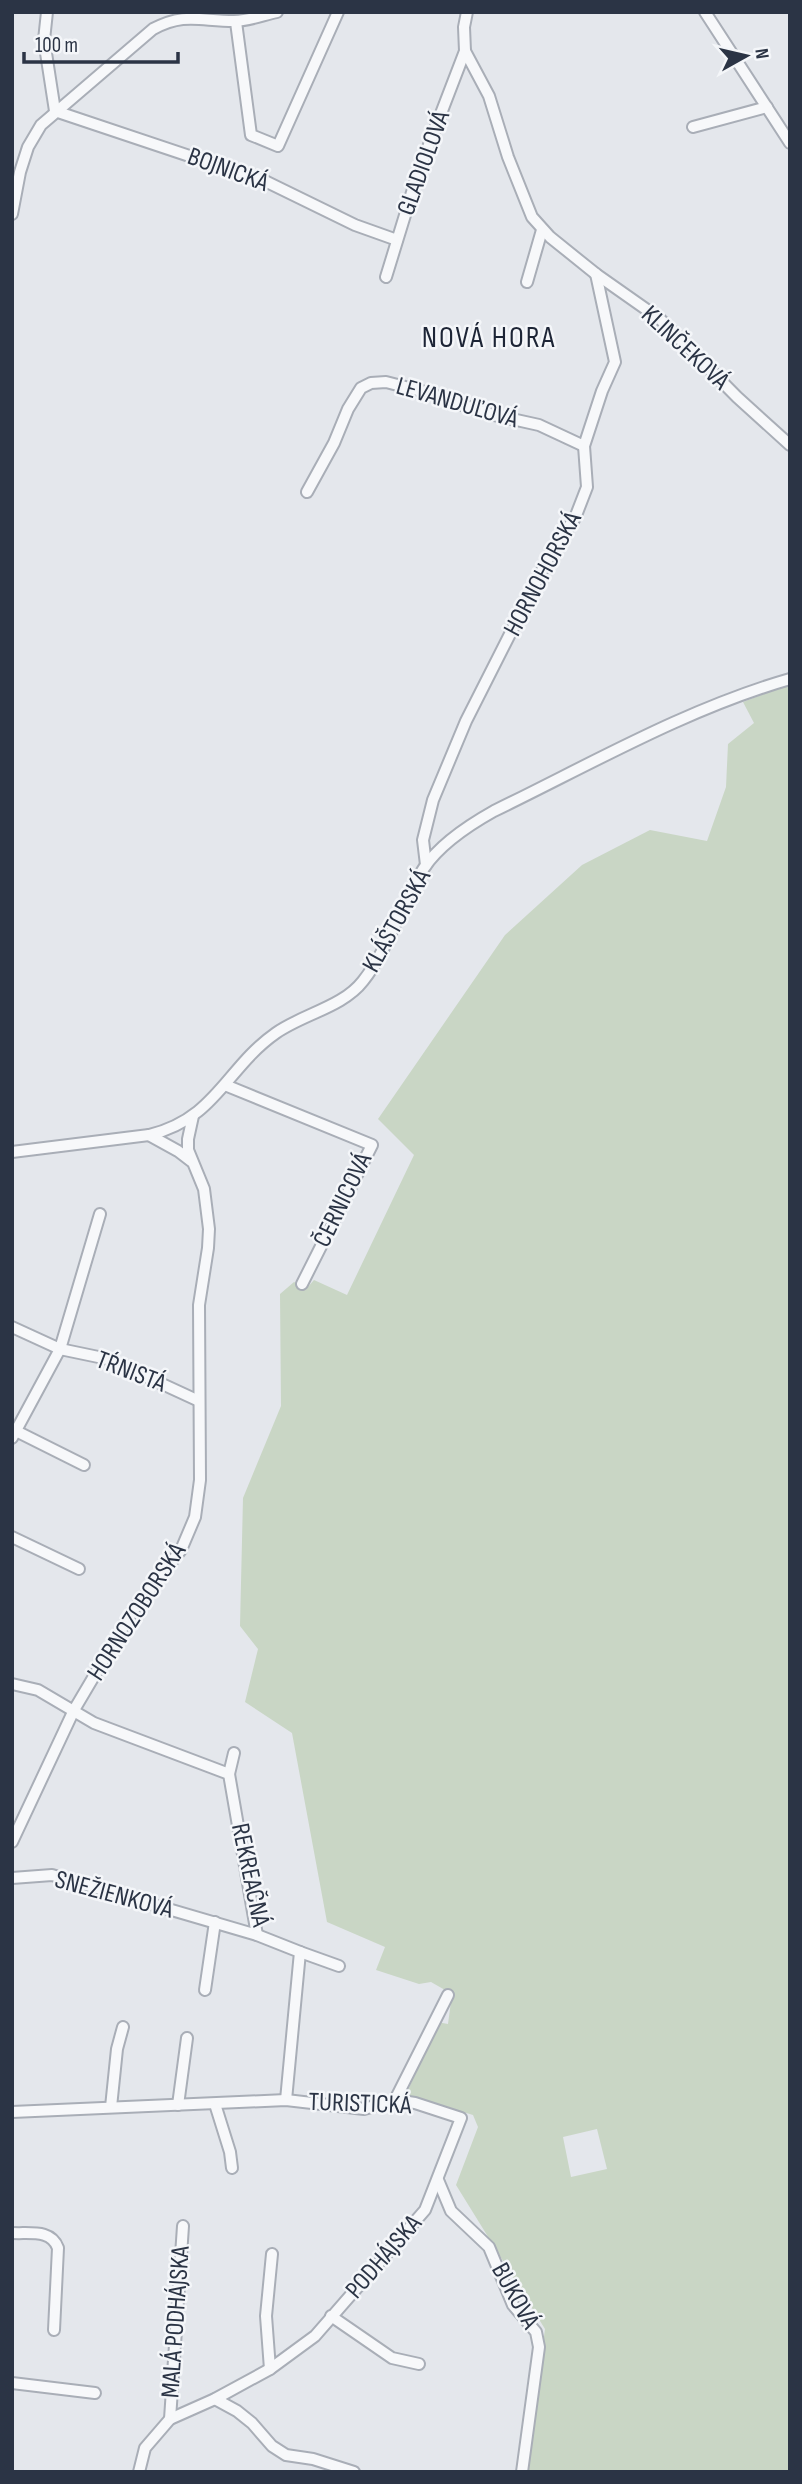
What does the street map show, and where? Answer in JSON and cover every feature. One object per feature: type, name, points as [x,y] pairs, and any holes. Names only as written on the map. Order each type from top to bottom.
[{"type":"street","points":[[47,12],[44,40],[55,111]]},
{"type":"street","points":[[12,214],[16,169],[41,125],[153,29],[171,20],[188,18],[236,22],[277,12]]},
{"type":"street","points":[[236,22],[251,135],[278,146],[338,12]]},
{"type":"street","points":[[465,51],[464,27],[467,12]]},
{"type":"street","points":[[705,12],[790,143]]},
{"type":"street","name":"KLINČEKOVÁ","points":[[465,51],[489,96],[508,157],[532,217],[542,230],[596,274],[660,319],[737,397],[790,445]]},
{"type":"street","name":"GLADIOLOVÁ","points":[[386,277],[417,176],[465,51]]},
{"type":"street","points":[[693,127],[767,107]]},
{"type":"street","name":"BOJNICKÁ","points":[[55,111],[267,182],[355,225],[397,240]]},
{"type":"street","points":[[527,282],[542,230]]},
{"type":"street","name":"HORNOHORSKÁ","points":[[426,865],[423,840],[433,800],[466,721],[552,551],[575,518],[587,487],[584,446],[602,391],[615,362],[596,274]]},
{"type":"street","name":"LEVANDUĽOVÁ","points":[[307,492],[360,388],[371,383],[386,382],[489,414],[539,425],[584,446]]},
{"type":"street","name":"KLÁŠTORSKÁ","points":[[12,1152],[149,1135],[174,1128],[193,1116],[273,1035],[289,1024],[340,1000],[361,984],[376,963],[426,865],[454,838],[494,811],[658,729],[790,679]]},
{"type":"street","name":"ČERNICOVÁ","points":[[225,1085],[372,1145],[302,1284]]},
{"type":"street","name":"HORNOZOBORSKÁ","points":[[12,1842],[75,1710],[132,1612],[181,1550],[195,1517],[201,1480],[199,1305],[209,1230],[204,1189],[191,1161],[188,1139],[193,1116]]},
{"type":"street","points":[[149,1135],[191,1161]]},
{"type":"street","name":"TŔNISTÁ","points":[[60,1349],[100,1214]]},
{"type":"street","name":"TŔNISTÁ","points":[[12,1327],[60,1349],[108,1359],[199,1401]]},
{"type":"street","points":[[60,1349],[14,1435],[84,1465]]},
{"type":"street","points":[[12,1537],[79,1569]]},
{"type":"street","points":[[12,1684],[38,1690],[94,1723],[229,1774]]},
{"type":"street","name":"REKREAČNÁ","points":[[234,1753],[229,1774],[257,1935],[339,1966]]},
{"type":"street","name":"SNEŽIENKOVÁ","points":[[12,1878],[52,1875],[257,1935]]},
{"type":"street","points":[[205,1990],[215,1922]]},
{"type":"street","name":"REKREAČNÁ","points":[[286,2100],[300,1952]]},
{"type":"street","points":[[395,2100],[448,1995]]},
{"type":"street","points":[[111,2107],[117,2049],[123,2027]]},
{"type":"street","points":[[178,2105],[187,2038]]},
{"type":"street","name":"TURISTICKÁ","points":[[12,2112],[286,2100],[364,2109],[395,2100],[415,2103],[461,2118]]},
{"type":"street","points":[[215,2104],[230,2152],[232,2168]]},
{"type":"street","name":"PODHÁJSKA","points":[[139,2472],[145,2448],[170,2419],[215,2399],[270,2369],[315,2336],[425,2210],[461,2118]]},
{"type":"street","name":"BUKOVÁ","points":[[438,2180],[451,2211],[489,2247],[513,2305],[536,2332],[540,2347],[522,2472]]},
{"type":"street","name":"MALÁ PODHÁJSKA","points":[[170,2419],[183,2226]]},
{"type":"street","points":[[12,2233],[47,2234],[55,2239],[58,2248],[54,2330]]},
{"type":"street","points":[[270,2369],[266,2316],[272,2254]]},
{"type":"street","points":[[331,2316],[391,2358],[419,2364]]},
{"type":"street","points":[[12,2384],[95,2393]]},
{"type":"street","points":[[215,2399],[237,2411],[252,2423],[272,2446],[286,2455],[313,2459],[354,2472]]},
{"type":"green space","points":[[790,684],[790,2472],[526,2472],[545,2329],[456,2185],[478,2127],[473,2115],[406,2095],[437,2022],[448,2024],[452,1994],[431,1982],[419,1984],[376,1970],[385,1947],[327,1922],[292,1733],[245,1702],[258,1649],[240,1626],[243,1498],[281,1406],[280,1294],[294,1282],[307,1288],[314,1280],[347,1295],[414,1155],[378,1119],[505,935],[582,865],[650,830],[707,841],[726,787],[728,744],[754,723],[743,702]],"holes":[[[597,2129],[607,2169],[571,2177],[563,2137]]]},
{"type":"district","name":"NOVÁ HORA","points":[[489,338]]}]
